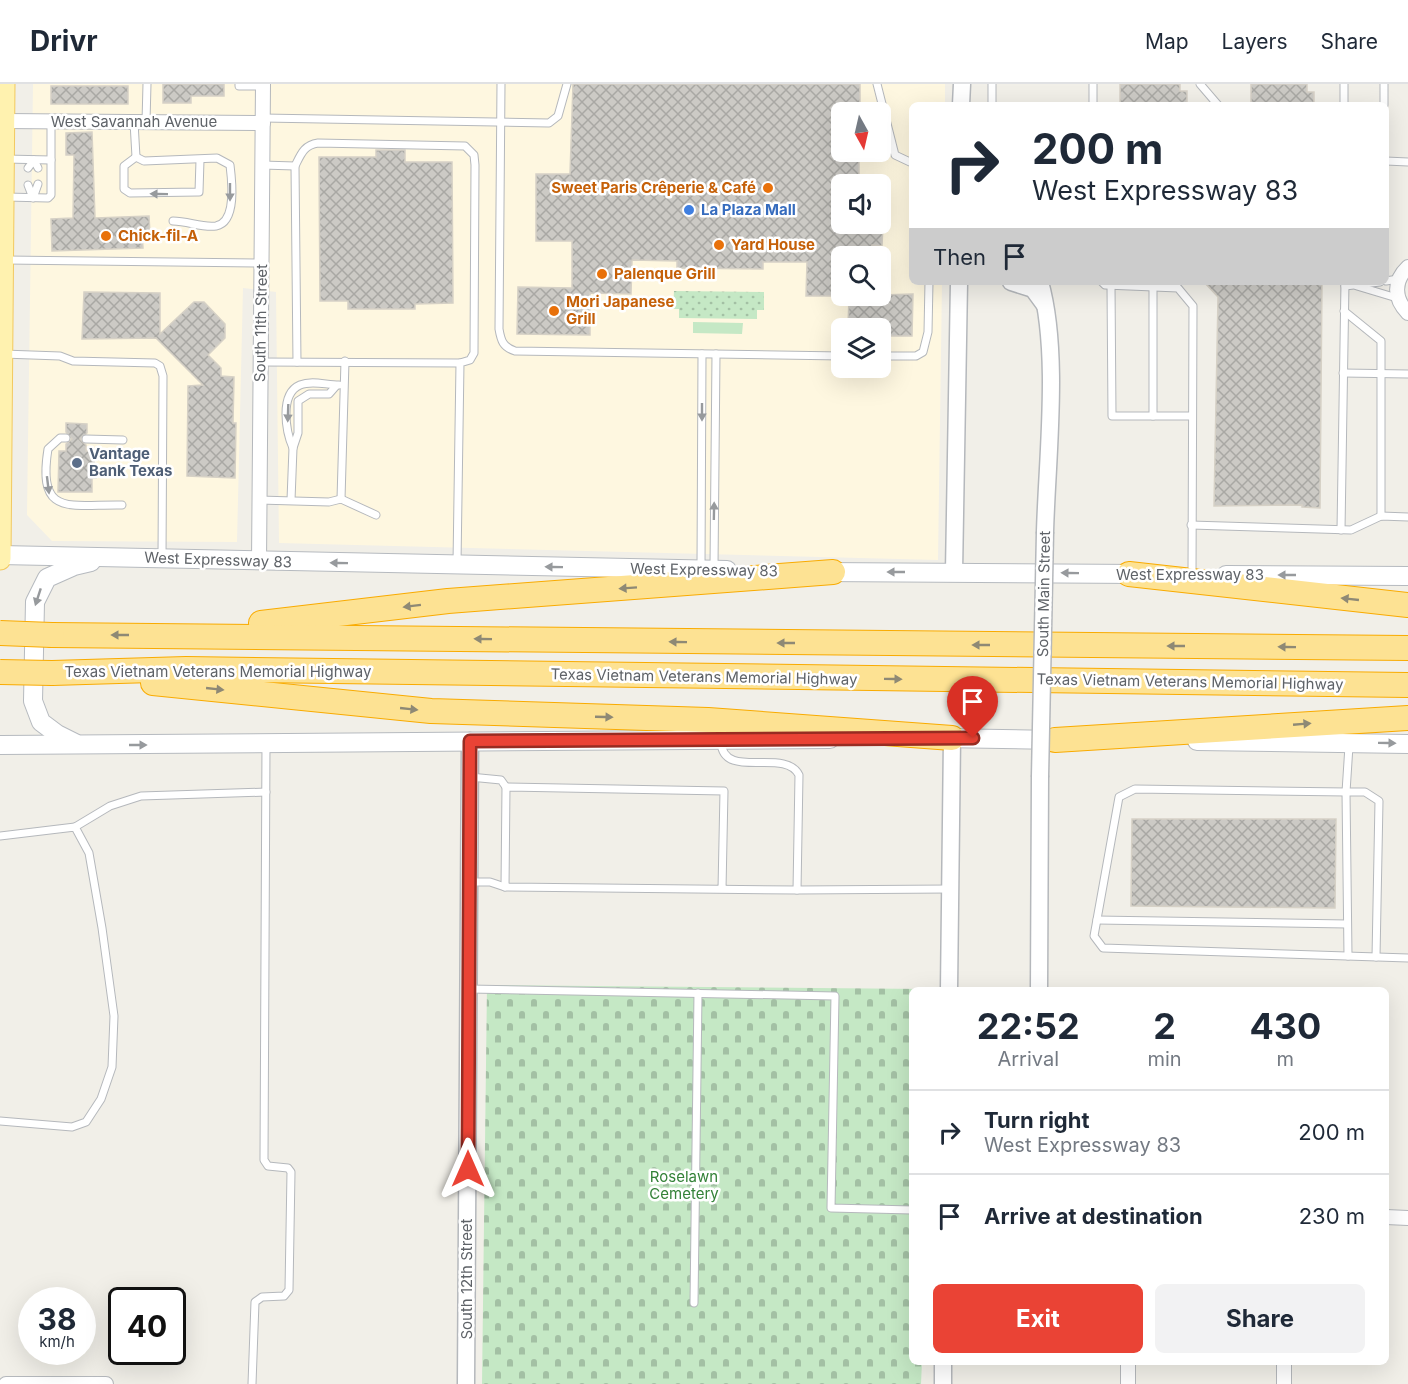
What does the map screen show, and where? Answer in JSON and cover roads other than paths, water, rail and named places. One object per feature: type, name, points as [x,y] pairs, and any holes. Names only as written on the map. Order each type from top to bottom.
[{"type":"highway","points":[[163,634],[448,602],[833,572]]},
{"type":"highway","points":[[1129,574],[1408,605]]},
{"type":"highway","points":[[0,633],[1408,648]]},
{"type":"highway","name":"Texas Vietnam Veterans Memorial Highway","points":[[0,672],[186,669],[1408,684]]},
{"type":"highway","points":[[52,672],[431,711],[708,720],[952,738]]},
{"type":"highway","points":[[1055,740],[1408,718]]},
{"type":"main road","points":[[0,556],[4,84]]},
{"type":"main road","name":"West Expressway 83","points":[[0,556],[123,556],[259,562],[833,572],[1408,576]]},
{"type":"main road","points":[[80,745],[57,735],[41,722],[33,701],[35,602],[47,578],[75,566],[123,556]]},
{"type":"main road","points":[[0,745],[952,738],[1408,744]]},
{"type":"street","name":"South 11th Street","points":[[259,562],[263,85]]},
{"type":"street","name":"West Savannah Avenue","points":[[4,121],[263,120]]},
{"type":"street","points":[[1408,267],[1392,280],[1397,298],[1408,312]]},
{"type":"street","points":[[954,572],[959,285]]},
{"type":"street","points":[[1020,285],[1033,289],[1046,307]]},
{"type":"street","name":"South Main Street","points":[[1039,987],[1040,777],[1050,371],[1046,307],[1041,285]]},
{"type":"street","points":[[949,987],[952,738]]},
{"type":"street","name":"South 12th Street","points":[[466,1384],[470,741]]},
{"type":"street","points":[[1389,1217],[1408,1218]]},
{"type":"street","points":[[943,1365],[943,1384]]},
{"type":"street","points":[[1128,1365],[1128,1384]]},
{"type":"street","points":[[1284,1365],[1284,1384]]},
{"type":"street","points":[[6,1384],[106,1384]]},
{"type":"lane","points":[[147,84],[136,157],[124,166],[124,189],[130,193],[199,192],[200,160]]},
{"type":"lane","points":[[239,84],[239,86],[263,85]]},
{"type":"lane","points":[[501,84],[499,329],[500,340],[506,348],[515,351],[831,356]]},
{"type":"lane","points":[[263,120],[549,123],[558,116],[567,84]]},
{"type":"lane","points":[[877,84],[895,155],[909,162]]},
{"type":"lane","points":[[992,84],[992,102]]},
{"type":"lane","points":[[1093,84],[1093,102]]},
{"type":"lane","points":[[1200,84],[1215,102]]},
{"type":"lane","points":[[1344,84],[1344,102]]},
{"type":"lane","points":[[1384,84],[1384,102]]},
{"type":"lane","points":[[3,197],[48,198],[51,195],[51,122]]},
{"type":"lane","points":[[260,362],[460,363],[470,360],[474,353],[474,155],[465,146],[318,143],[309,144],[303,150],[295,165],[297,362]]},
{"type":"lane","points":[[136,157],[144,161],[217,158],[230,165],[230,212],[226,221],[218,226],[173,221]]},
{"type":"lane","points":[[4,159],[51,160]]},
{"type":"lane","points":[[33,160],[38,168]]},
{"type":"lane","points":[[28,168],[33,160]]},
{"type":"lane","points":[[1389,161],[1408,162]]},
{"type":"lane","points":[[262,165],[295,165]]},
{"type":"lane","points":[[33,198],[38,184]]},
{"type":"lane","points":[[28,185],[33,198]]},
{"type":"lane","points":[[56,251],[56,261]]},
{"type":"lane","points":[[3,260],[261,263]]},
{"type":"lane","points":[[891,356],[916,356],[923,352],[928,332],[929,285]]},
{"type":"lane","points":[[1191,416],[1112,416],[1111,285],[1178,288],[1193,306],[1192,575]]},
{"type":"lane","points":[[1341,530],[1345,285]]},
{"type":"lane","points":[[1351,285],[1397,298]]},
{"type":"lane","points":[[1357,286],[1363,285]]},
{"type":"lane","points":[[1153,287],[1153,416]]},
{"type":"lane","points":[[1344,311],[1381,341],[1381,516]]},
{"type":"lane","points":[[2,354],[60,356],[73,361],[155,363],[160,366],[163,375],[162,558]]},
{"type":"lane","points":[[702,354],[707,570]]},
{"type":"lane","points":[[707,570],[716,354]]},
{"type":"lane","points":[[341,500],[340,385],[345,361]]},
{"type":"lane","points":[[457,565],[460,363]]},
{"type":"lane","points":[[1343,373],[1408,374]]},
{"type":"lane","points":[[293,448],[287,433],[288,400],[293,391],[311,383],[340,385]]},
{"type":"lane","points":[[291,500],[293,448],[298,433],[298,400],[309,394],[329,394],[340,385]]},
{"type":"lane","points":[[66,438],[60,438],[48,449],[47,492],[53,500],[63,503],[122,505]]},
{"type":"lane","points":[[86,439],[123,440]]},
{"type":"lane","points":[[259,500],[341,500],[376,514]]},
{"type":"lane","points":[[1191,525],[1351,530],[1381,516],[1408,517]]},
{"type":"lane","points":[[721,740],[722,749],[727,757],[745,762],[786,763],[795,767],[799,775],[797,890]]},
{"type":"lane","points":[[1348,956],[1346,792],[1349,743]]},
{"type":"lane","points":[[252,1384],[255,1302],[262,1297],[284,1296],[289,1290],[291,1172],[283,1167],[268,1166],[264,1160],[266,744]]},
{"type":"lane","points":[[470,777],[501,780],[506,787],[505,887]]},
{"type":"lane","points":[[506,787],[724,791],[722,889]]},
{"type":"lane","points":[[1377,957],[1380,801],[1365,792],[1135,789],[1119,797],[1094,936],[1103,948],[1348,956],[1377,957],[1408,958]]},
{"type":"lane","points":[[0,836],[75,827],[110,806],[141,796],[266,792]]},
{"type":"lane","points":[[0,1120],[72,1127],[86,1122],[101,1100],[112,1067],[114,1016],[102,928],[89,854],[75,827]]},
{"type":"lane","points":[[470,882],[490,882],[505,887],[950,889]]},
{"type":"lane","points":[[1097,920],[1347,924]]},
{"type":"lane","points":[[469,989],[836,996],[831,1208],[909,1210]]},
{"type":"lane","points":[[694,1303],[698,993]]},
{"type":"place","name":"Sweet Paris Crêperie & Café","points":[[768,188]]},
{"type":"place","name":"La Plaza Mall","points":[[689,210]]},
{"type":"place","name":"Chick-fil-A","points":[[106,236]]},
{"type":"place","name":"Yard House","points":[[719,245]]},
{"type":"place","name":"Palenque Grill","points":[[602,274]]},
{"type":"place","name":"Mori Japanese Grill","points":[[554,311]]},
{"type":"place","name":"Vantage Bank Texas","points":[[77,463]]},
{"type":"park label","name":"Roselawn Cemetery","points":[[684,1186]]}]
